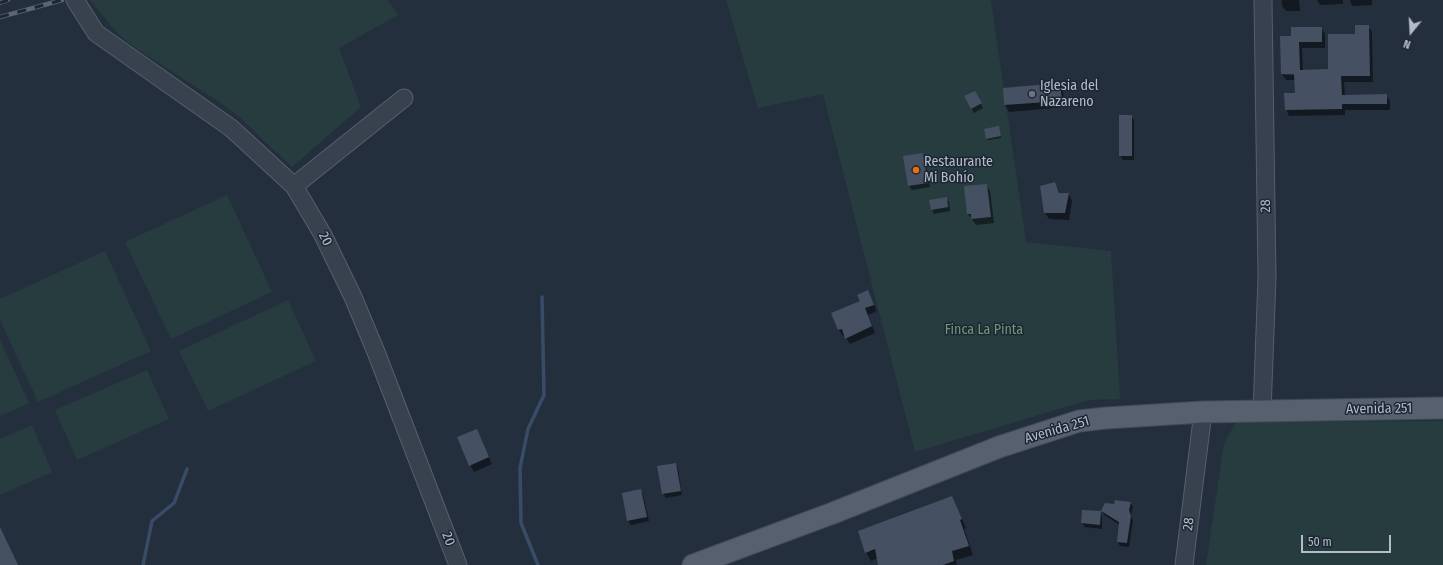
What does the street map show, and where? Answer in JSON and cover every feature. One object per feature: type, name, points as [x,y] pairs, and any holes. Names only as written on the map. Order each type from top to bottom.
[{"type":"main road","name":"Avenida 251","points":[[693,565],[833,513],[999,447],[1079,421],[1203,412],[1443,408]]},
{"type":"street","name":"20","points":[[75,0],[96,33],[231,128],[294,186],[323,235],[353,297],[376,352],[458,565]]},
{"type":"street","name":"28","points":[[1262,412],[1267,277],[1263,0]]},
{"type":"street","points":[[294,186],[404,98]]},
{"type":"street","name":"28","points":[[1184,565],[1203,412]]},
{"type":"green space","points":[[90,0],[388,0],[398,15],[339,48],[361,107],[292,167],[237,115],[131,45],[118,34]]},
{"type":"green space","name":"Finca La Pinta","points":[[726,0],[991,0],[1026,242],[1111,251],[1120,399],[1089,400],[915,452],[823,94],[758,108]]},
{"type":"green space","points":[[227,195],[272,292],[171,339],[125,242]]},
{"type":"green space","points":[[105,251],[151,351],[38,402],[0,320],[0,299]]},
{"type":"green space","points":[[288,300],[316,361],[208,411],[179,351]]},
{"type":"green space","points":[[0,340],[29,403],[0,416]]},
{"type":"green space","points":[[147,370],[169,419],[77,460],[55,410]]},
{"type":"green space","points":[[1443,421],[1443,565],[1206,565],[1224,443],[1236,422]]},
{"type":"green space","points":[[32,425],[52,472],[0,495],[0,439]]},
{"type":"building","points":[[1355,25],[1369,25],[1370,76],[1341,76],[1342,95],[1387,94],[1387,104],[1342,104],[1342,109],[1285,110],[1284,93],[1295,93],[1294,74],[1281,74],[1280,36],[1291,36],[1291,27],[1322,27],[1322,42],[1299,42],[1300,70],[1328,69],[1328,34],[1355,34]]},
{"type":"building","name":"Iglesia del Nazareno","points":[[1060,83],[1062,101],[1004,105],[1003,88]]},
{"type":"building","points":[[975,91],[982,103],[971,109],[964,96]]},
{"type":"building","points":[[1119,115],[1132,115],[1132,156],[1119,156]]},
{"type":"building","points":[[999,126],[1001,136],[986,139],[984,129]]},
{"type":"building","name":"Restaurante Mi Bohío","points":[[923,153],[928,183],[908,186],[903,156]]},
{"type":"building","points":[[1055,182],[1059,193],[1069,193],[1065,213],[1044,213],[1040,186]]},
{"type":"building","points":[[987,184],[991,217],[971,219],[971,214],[967,214],[964,186]]},
{"type":"building","points":[[947,197],[948,207],[931,210],[929,200]]},
{"type":"building","points":[[868,290],[874,305],[865,308],[872,326],[845,339],[842,329],[838,330],[831,313],[860,301],[857,295]]},
{"type":"building","points":[[477,429],[489,457],[469,466],[457,437]]},
{"type":"building","points":[[676,463],[681,491],[662,494],[657,466]]},
{"type":"building","points":[[641,489],[647,517],[627,521],[622,493]]},
{"type":"building","points":[[952,496],[962,519],[960,520],[969,546],[952,551],[954,561],[943,565],[878,565],[875,549],[865,553],[858,531]]},
{"type":"building","points":[[1115,500],[1131,502],[1129,510],[1131,516],[1127,543],[1117,542],[1119,522],[1101,511],[1105,503],[1114,504]]},
{"type":"building","points":[[1082,510],[1101,511],[1100,525],[1081,523]]},
{"type":"building","points":[[0,527],[18,565],[0,565]]},
{"type":"waterway","points":[[538,565],[521,523],[520,468],[528,429],[544,395],[542,297]]},
{"type":"waterway","points":[[143,565],[152,521],[174,503],[187,469]]},
{"type":"railway","points":[[0,3],[8,0]]},
{"type":"railway","points":[[0,17],[62,0]]},
{"type":"place","name":"Iglesia del Nazareno","points":[[1032,94]]},
{"type":"place","name":"Restaurante Mi Bohío","points":[[916,170]]}]
